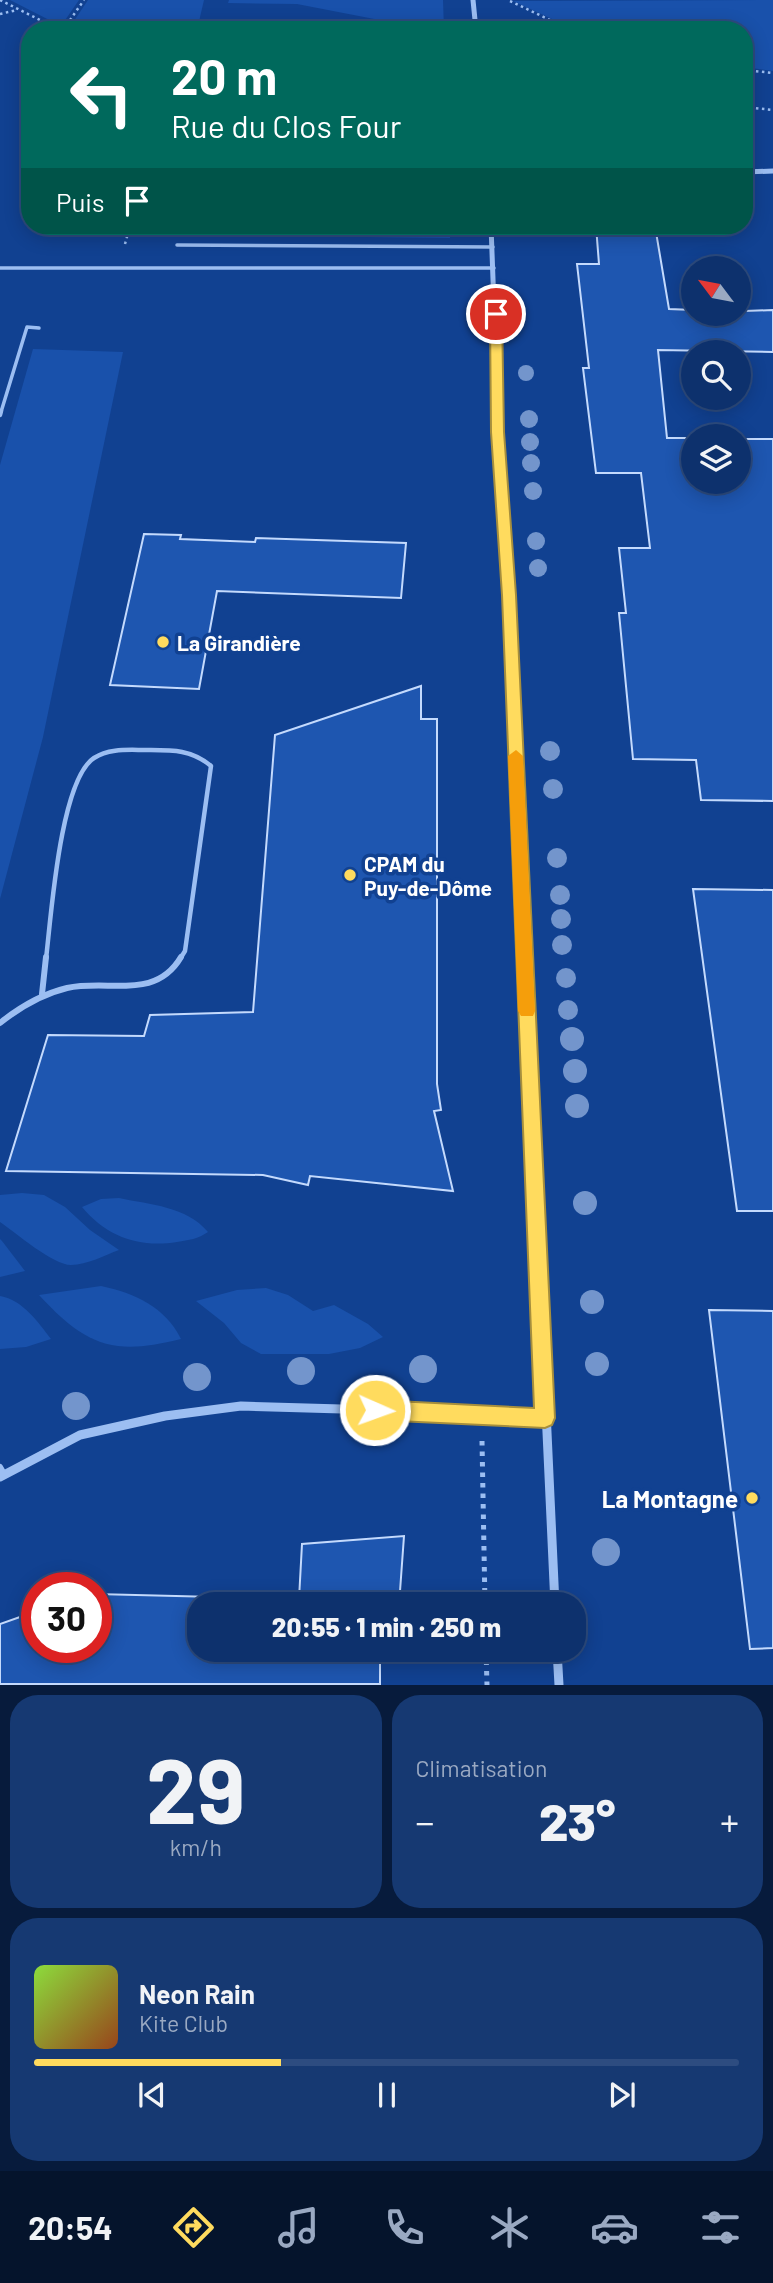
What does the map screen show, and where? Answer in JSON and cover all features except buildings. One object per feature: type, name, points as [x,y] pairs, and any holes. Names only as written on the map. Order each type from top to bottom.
[{"type":"street","points":[[473,0],[475,21]]},
{"type":"street","points":[[753,172],[773,171]]},
{"type":"street","points":[[492,235],[495,268],[498,432],[509,595],[554,1592]]},
{"type":"street","points":[[1,1472],[80,1435],[165,1416],[241,1406],[482,1413],[545,1418]]},
{"type":"street","points":[[558,1662],[559,1685]]},
{"type":"lane","points":[[177,245],[493,247]]},
{"type":"lane","points":[[0,268],[495,268]]},
{"type":"lane","points":[[0,415],[27,327],[38,328]]},
{"type":"lane","points":[[0,1023],[19,1007],[42,994],[79,985],[150,985],[165,980],[177,968],[185,951],[211,766],[198,755],[177,750],[112,750],[92,759],[75,781],[58,861],[42,994]]},
{"type":"path","points":[[0,0],[43,21]]},
{"type":"path","points":[[69,21],[84,0]]},
{"type":"path","points":[[510,1],[552,21]]},
{"type":"path","points":[[0,13],[18,9]]},
{"type":"path","points":[[753,70],[773,73]]},
{"type":"path","points":[[753,108],[773,110]]},
{"type":"path","points":[[482,1413],[485,1592]]},
{"type":"path","points":[[486,1662],[487,1685]]},
{"type":"shaded area","points":[[10,0],[79,0],[64,21],[51,21]]},
{"type":"shaded area","points":[[88,0],[204,0],[199,21],[74,21]]},
{"type":"shaded area","points":[[229,0],[443,0],[444,21],[385,21],[297,4],[228,3]]},
{"type":"shaded area","points":[[773,0],[773,71],[753,68],[753,21],[556,21],[513,1]]},
{"type":"shaded area","points":[[450,235],[450,238],[365,237]]},
{"type":"shaded area","points":[[33,349],[123,352],[43,737],[0,899],[0,465]]},
{"type":"shaded area","points":[[0,1195],[44,1195],[65,1207],[90,1230],[119,1250],[77,1265],[63,1264],[55,1260],[0,1222]]},
{"type":"shaded area","points":[[119,1198],[179,1212],[199,1223],[208,1232],[197,1238],[177,1242],[137,1241],[113,1233],[82,1207],[101,1199]]},
{"type":"shaded area","points":[[0,1239],[2,1241],[25,1271],[0,1277]]},
{"type":"shaded area","points":[[101,1286],[148,1303],[167,1318],[181,1339],[137,1346],[102,1342],[71,1326],[39,1295]]},
{"type":"shaded area","points":[[266,1288],[288,1295],[313,1311],[334,1305],[368,1324],[383,1337],[360,1348],[329,1354],[261,1354],[241,1343],[224,1323],[196,1301],[237,1290]]},
{"type":"shaded area","points":[[0,1296],[23,1307],[51,1339],[26,1347],[0,1349]]},
{"type":"slow traffic","points":[[516,756],[527,1011]]},
{"type":"place","name":"La Girandière","points":[[163,642]]},
{"type":"place","name":"CPAM du Puy-de-Dôme","points":[[350,875]]},
{"type":"place","name":"La Montagne","points":[[752,1498]]},
{"type":"route","points":[[375,1410],[545,1418],[509,595],[498,432],[496,314]]}]
